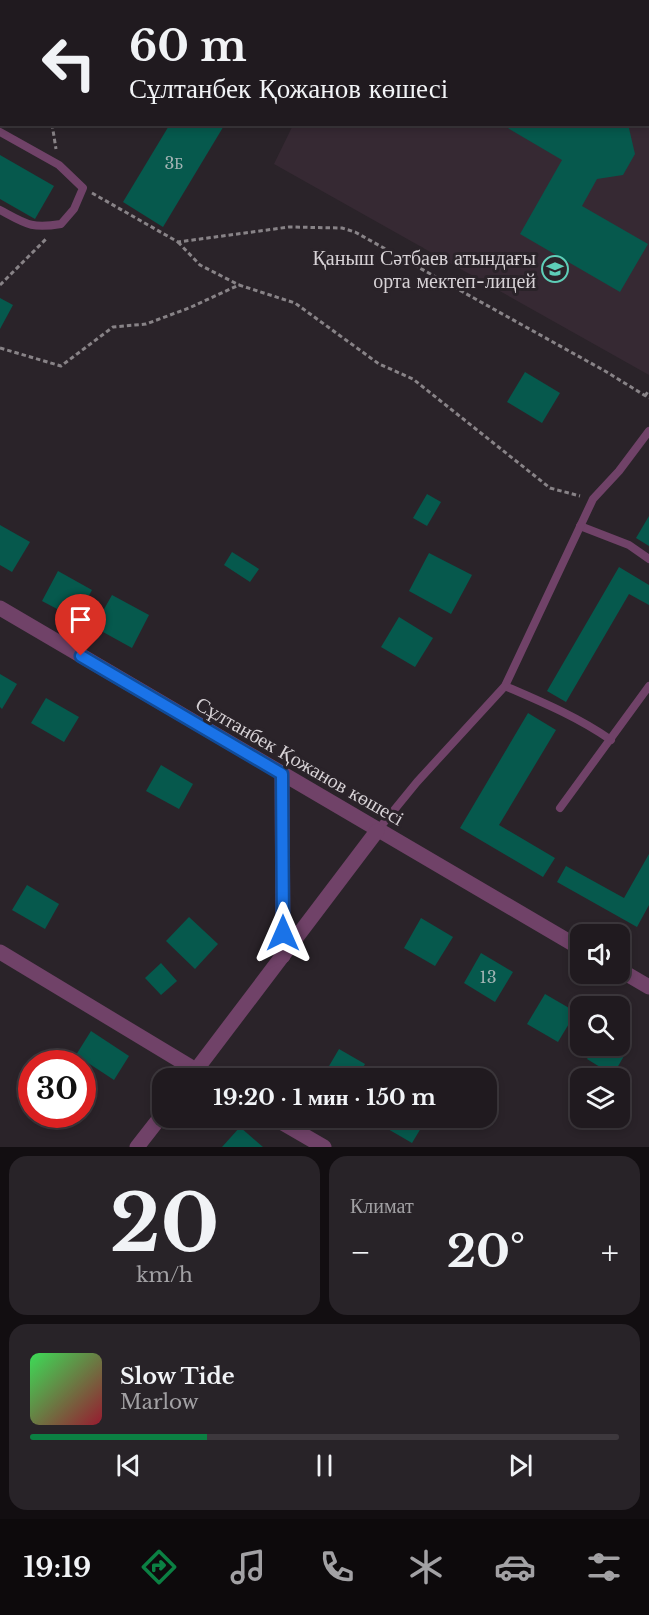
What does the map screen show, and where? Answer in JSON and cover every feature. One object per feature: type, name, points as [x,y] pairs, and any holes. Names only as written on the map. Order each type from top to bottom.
[{"type":"street","name":"Сұлтанбек Қожанов көшесі","points":[[0,608],[570,942]]},
{"type":"street","points":[[282,774],[283,956]]},
{"type":"street","points":[[204,1068],[283,956],[377,831]]},
{"type":"street","points":[[0,952],[185,1068]]},
{"type":"street","points":[[630,976],[649,987]]},
{"type":"street","points":[[137,1147],[152,1127]]},
{"type":"street","points":[[291,1128],[324,1147]]},
{"type":"lane","points":[[0,132],[59,165],[83,188],[74,209],[62,224],[40,228],[0,210]]},
{"type":"lane","points":[[377,831],[417,782],[505,686],[593,499],[619,471],[649,431]]},
{"type":"lane","points":[[580,526],[629,545],[649,559]]},
{"type":"lane","points":[[505,686],[564,711],[611,740]]},
{"type":"lane","points":[[560,808],[649,686]]},
{"type":"path","points":[[52,126],[59,165]]},
{"type":"path","points":[[83,188],[178,242],[200,265],[239,285],[295,303],[379,364],[413,379],[550,488],[593,499]]},
{"type":"path","points":[[0,285],[62,224]]},
{"type":"path","points":[[178,242],[289,227],[342,228],[355,232],[584,359],[647,397],[649,390]]},
{"type":"path","points":[[0,348],[60,366],[113,327],[146,324],[189,308],[239,285]]},
{"type":"shaded area","name":"Қаныш Сәтбаев атындағы орта мектеп-лицей","points":[[293,126],[649,126],[649,375],[274,164]]},
{"type":"building","points":[[169,126],[224,126],[163,227],[123,202]]},
{"type":"building","points":[[504,126],[628,126],[635,154],[623,175],[597,179],[582,206],[648,244],[620,292],[520,234],[562,160]]},
{"type":"building","points":[[0,155],[54,186],[35,219],[0,199]]},
{"type":"building","points":[[0,298],[13,305],[0,329]]},
{"type":"building","points":[[525,372],[560,393],[542,423],[507,402]]},
{"type":"building","points":[[427,494],[441,502],[427,526],[413,518]]},
{"type":"building","points":[[649,516],[649,546],[636,538]]},
{"type":"building","points":[[0,525],[30,542],[12,572],[0,565]]},
{"type":"building","points":[[232,552],[259,569],[250,582],[224,565]]},
{"type":"building","points":[[429,553],[472,575],[451,614],[409,591]]},
{"type":"building","points":[[619,567],[649,585],[649,605],[629,594],[566,702],[547,691]]},
{"type":"building","points":[[58,571],[92,590],[76,619],[42,601]]},
{"type":"building","points":[[112,595],[149,615],[132,648],[94,627]]},
{"type":"building","points":[[399,617],[433,638],[415,667],[381,647]]},
{"type":"building","points":[[0,674],[17,684],[2,709],[0,707]]},
{"type":"building","points":[[46,698],[79,717],[64,742],[31,723]]},
{"type":"building","points":[[528,713],[556,730],[499,825],[555,858],[543,877],[460,828]]},
{"type":"building","points":[[161,765],[193,784],[179,809],[146,791]]},
{"type":"building","points":[[649,854],[649,905],[637,927],[557,882],[566,866],[624,898]]},
{"type":"building","points":[[27,885],[59,904],[45,929],[12,910]]},
{"type":"building","points":[[189,917],[218,944],[195,969],[166,941]]},
{"type":"building","points":[[421,918],[453,937],[435,966],[404,948]]},
{"type":"building","points":[[481,953],[513,972],[495,1002],[464,983]]},
{"type":"building","points":[[161,963],[177,981],[161,995],[145,978]]},
{"type":"building","points":[[545,994],[570,1009],[570,1022],[558,1042],[527,1024]]},
{"type":"building","points":[[91,1031],[129,1056],[114,1080],[96,1068],[96,1050],[79,1050]]},
{"type":"building","points":[[339,1049],[365,1064],[363,1068],[328,1068]]},
{"type":"building","points":[[589,1056],[624,1056],[617,1068],[602,1068],[587,1059]]},
{"type":"building","points":[[241,1128],[263,1147],[222,1147]]},
{"type":"building","points":[[386,1128],[421,1128],[412,1143]]},
{"type":"place","name":"Қаныш Сәтбаев атындағы орта мектеп-лицей","points":[[555,269]]},
{"type":"route","points":[[81,656],[282,774],[283,933]]}]
